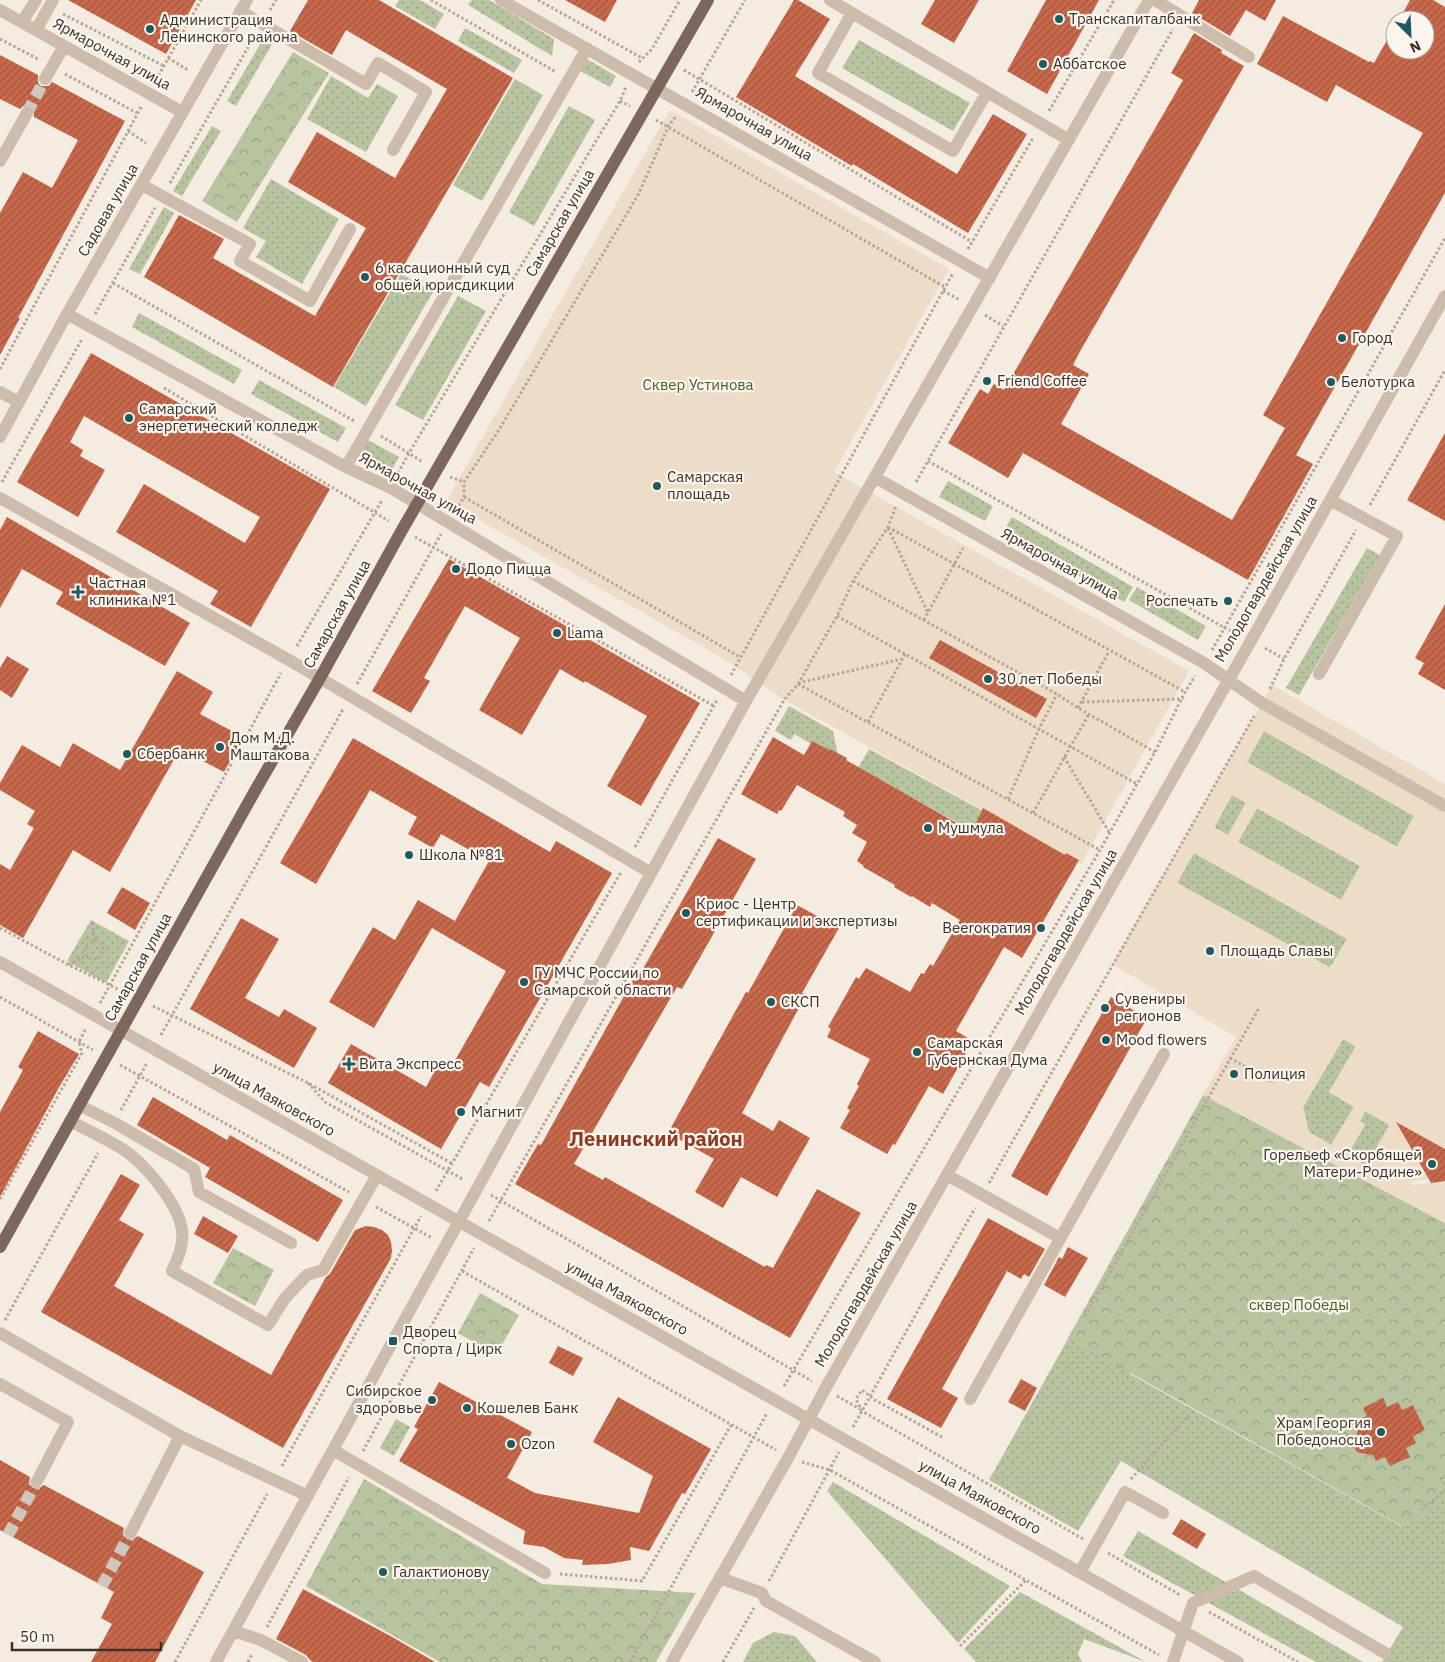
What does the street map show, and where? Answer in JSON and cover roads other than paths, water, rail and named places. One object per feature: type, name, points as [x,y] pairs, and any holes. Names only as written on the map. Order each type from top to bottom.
[{"type":"main road","name":"Самарская улица","points":[[0,1247],[417,503],[708,0]]},
{"type":"street","points":[[22,22],[36,0]]},
{"type":"street","name":"Ярмарочная улица","points":[[501,0],[990,278]]},
{"type":"street","points":[[830,0],[1069,140]]},
{"type":"street","points":[[216,1662],[746,701],[876,478],[1149,0]]},
{"type":"street","points":[[1154,0],[1249,58]]},
{"type":"street","points":[[36,30],[51,3]]},
{"type":"street","points":[[243,6],[262,24],[366,84],[378,63],[426,92],[393,150]]},
{"type":"street","name":"Садовая улица","points":[[0,436],[67,314],[243,6]]},
{"type":"street","name":"Ярмарочная улица","points":[[0,10],[182,112]]},
{"type":"street","points":[[852,13],[818,73],[953,151],[987,92]]},
{"type":"street","points":[[46,79],[64,46]]},
{"type":"street","points":[[346,467],[587,48]]},
{"type":"street","points":[[0,161],[27,113]]},
{"type":"street","points":[[142,185],[250,244],[240,262],[310,302],[350,229]]},
{"type":"street","name":"Молодогвардейская улица","points":[[672,1662],[1445,296]]},
{"type":"street","name":"Ярмарочная улица","points":[[67,314],[346,467],[391,488],[449,521],[746,701]]},
{"type":"street","points":[[0,392],[19,402]]},
{"type":"street","name":"Ярмарочная улица","points":[[876,478],[1204,663],[1262,702],[1445,806]]},
{"type":"street","points":[[0,498],[320,678],[651,873]]},
{"type":"street","points":[[1319,674],[1397,536],[1330,500]]},
{"type":"street","name":"улица Маяковского","points":[[0,962],[1238,1662]]},
{"type":"street","points":[[970,1399],[1164,1054]]},
{"type":"street","points":[[79,1105],[194,1169],[199,1192],[291,1243]]},
{"type":"street","points":[[70,1121],[123,1149],[148,1171],[173,1204],[182,1230],[181,1253],[172,1271],[268,1325],[285,1298],[307,1275],[323,1270],[377,1175]]},
{"type":"street","points":[[946,1175],[1060,1238]]},
{"type":"street","points":[[0,1333],[180,1436],[308,1496]]},
{"type":"street","points":[[0,1384],[68,1422],[37,1481]]},
{"type":"street","points":[[130,1532],[180,1436]]},
{"type":"street","points":[[333,1450],[545,1573]]},
{"type":"street","points":[[1080,1572],[1126,1492],[1163,1513]]},
{"type":"street","points":[[1168,1660],[1184,1631],[1193,1603],[1254,1576],[1385,1652]]},
{"type":"street","points":[[720,1578],[762,1593],[766,1601],[875,1662]]},
{"type":"street","points":[[233,1631],[260,1640],[302,1662]]},
{"type":"tunnel","points":[[27,113],[45,79]]},
{"type":"tunnel","points":[[8,1535],[37,1481]]},
{"type":"tunnel","points":[[102,1586],[131,1532]]},
{"type":"place","name":"Транскапиталбанк","points":[[1059,19]]},
{"type":"place","name":"Администрация Ленинского района","points":[[150,29]]},
{"type":"place","name":"Аббатское","points":[[1043,64]]},
{"type":"place","name":"6 касационный суд общей юрисдикции","points":[[365,277]]},
{"type":"place","name":"Город","points":[[1342,338]]},
{"type":"place","name":"Friend Coffee","points":[[987,381]]},
{"type":"place","name":"Белотурка","points":[[1331,382]]},
{"type":"place","name":"Самарский энергетический колледж","points":[[129,418]]},
{"type":"place","name":"Самарская площадь","points":[[657,486]]},
{"type":"place","name":"Додо Пицца","points":[[456,569]]},
{"type":"place","name":"Частная клиника №1","points":[[78,592]]},
{"type":"place","name":"Роспечать","points":[[1228,601]]},
{"type":"place","name":"Lama","points":[[557,633]]},
{"type":"place","name":"30 лет Победы","points":[[988,679]]},
{"type":"place","name":"Дом М.Д. Маштакова","points":[[220,747]]},
{"type":"place","name":"Сбербанк","points":[[127,754]]},
{"type":"place","name":"Мушмула","points":[[928,828]]},
{"type":"place","name":"Школа №81","points":[[409,855]]},
{"type":"place","name":"Криос - Центр сертификации и экспертизы","points":[[686,913]]},
{"type":"place","name":"Beerократия","points":[[1041,928]]},
{"type":"place","name":"Площадь Славы","points":[[1210,951]]},
{"type":"place","name":"ГУ МЧС России по Самарской области","points":[[524,982]]},
{"type":"place","name":"СКСП","points":[[771,1002]]},
{"type":"place","name":"Сувениры регионов","points":[[1105,1008]]},
{"type":"place","name":"Mood flowers","points":[[1106,1040]]},
{"type":"place","name":"Самарская Губернская Дума","points":[[917,1052]]},
{"type":"place","name":"Вита Экспресс","points":[[349,1064]]},
{"type":"place","name":"Полиция","points":[[1234,1074]]},
{"type":"place","name":"Магнит","points":[[461,1112]]},
{"type":"place","name":"Горельеф «Скорбящей Матери-Родине»","points":[[1432,1164]]},
{"type":"place","name":"Дворец Спорта / Цирк","points":[[393,1341]]},
{"type":"place","name":"Сибирское здоровье","points":[[432,1400]]},
{"type":"place","name":"Кошелев Банк","points":[[467,1408]]},
{"type":"place","name":"Храм Георгия Победоносца","points":[[1381,1432]]},
{"type":"place","name":"Ozon","points":[[511,1444]]},
{"type":"place","name":"Галактионову","points":[[383,1572]]},
{"type":"district","name":"Ленинский район","points":[[656,1139]]},
{"type":"park label","name":"Сквер Устинова","points":[[698,385]]},
{"type":"park label","name":"сквер Победы","points":[[1299,1305]]}]
